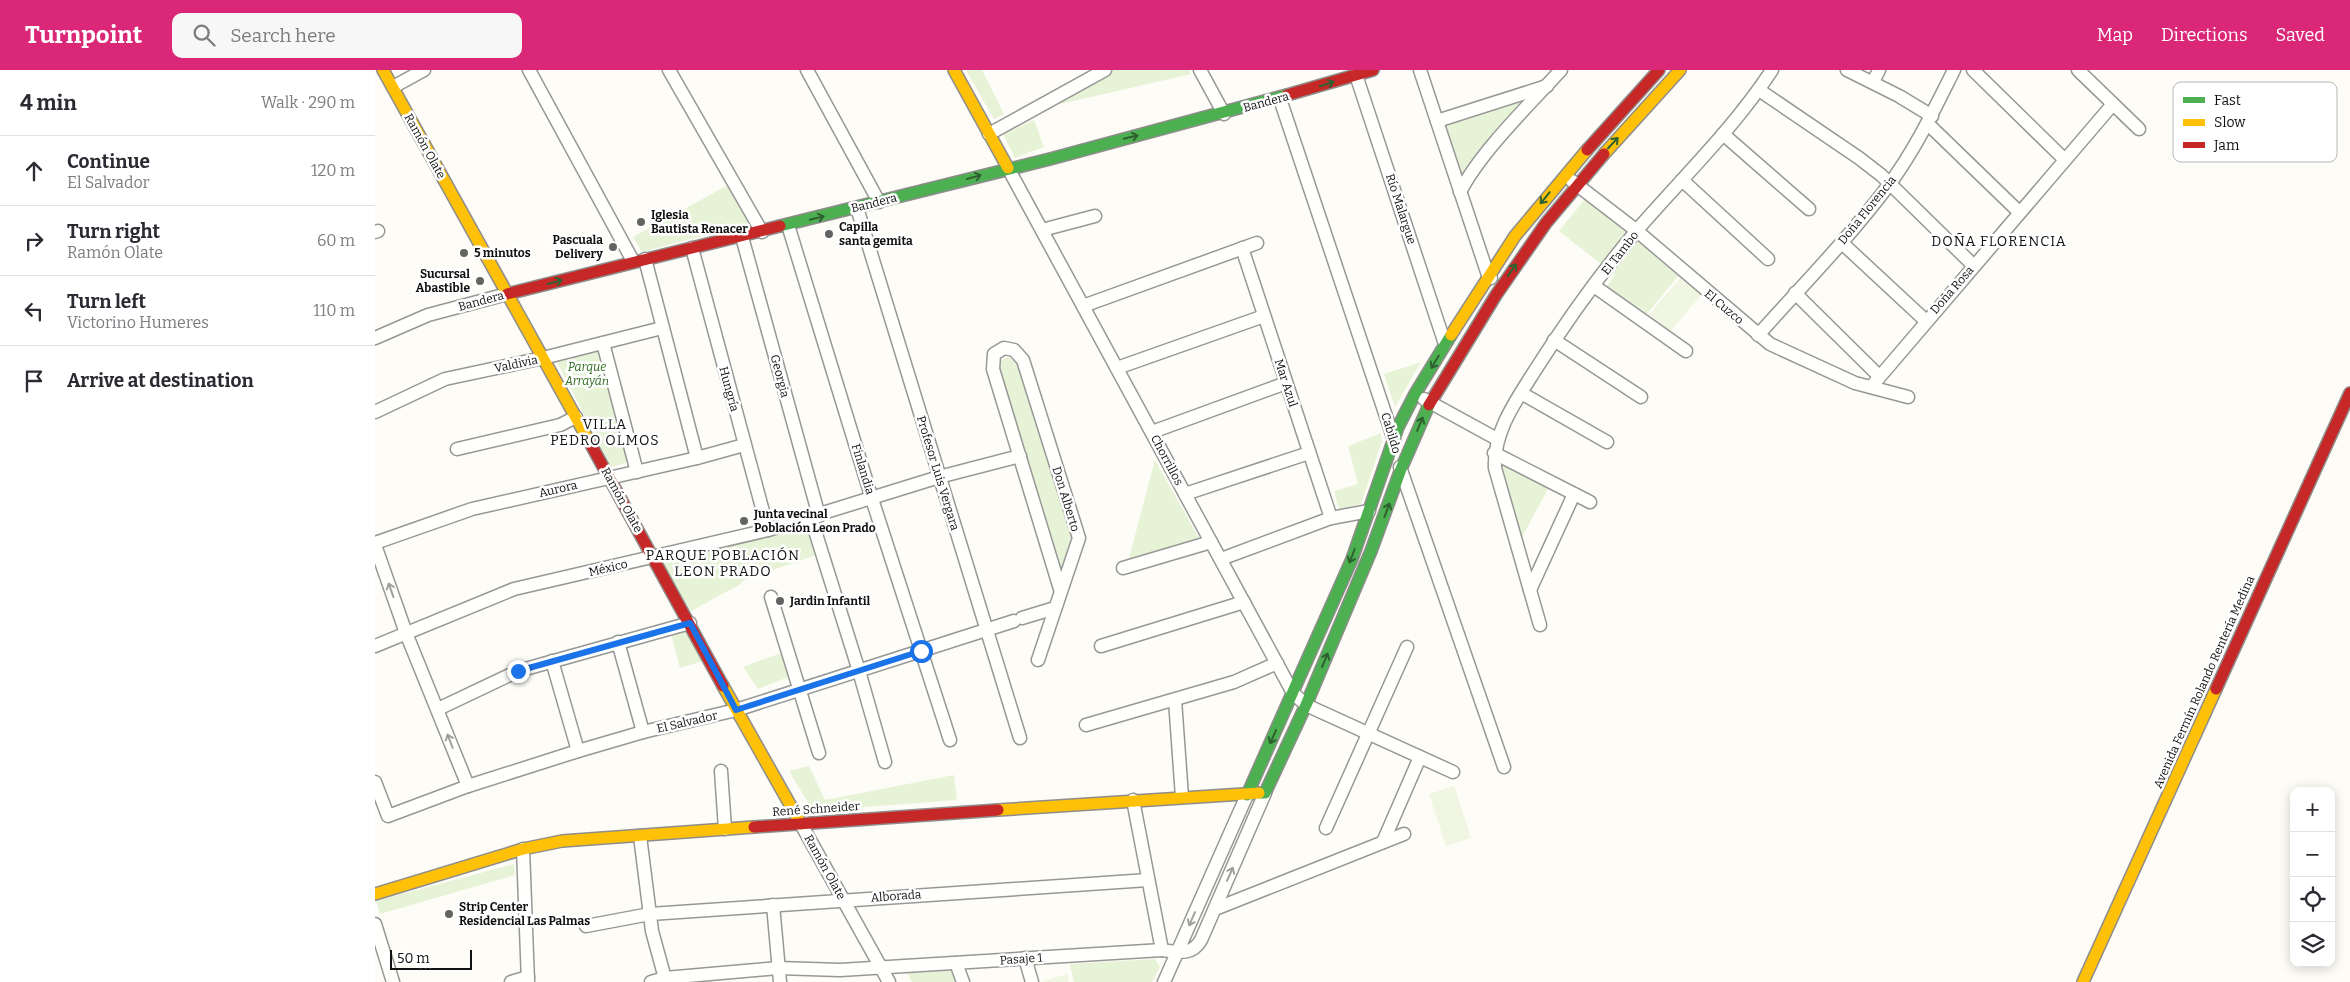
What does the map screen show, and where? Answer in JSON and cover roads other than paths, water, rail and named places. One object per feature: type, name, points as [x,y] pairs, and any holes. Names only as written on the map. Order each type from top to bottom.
[{"type":"street","name":"Ramón Olate","points":[[383,70],[609,476],[736,710],[889,982]]},
{"type":"street","points":[[393,87],[424,70]]},
{"type":"street","points":[[529,70],[639,260],[662,328],[697,458]]},
{"type":"street","points":[[669,70],[762,232]]},
{"type":"street","points":[[807,70],[879,202]]},
{"type":"street","name":"Chorrillos","points":[[954,70],[1293,693],[1307,705],[1453,772]]},
{"type":"street","points":[[989,134],[1105,70]]},
{"type":"street","points":[[1200,70],[1224,114]]},
{"type":"street","name":"Bandera","points":[[375,338],[428,315],[639,260],[762,232],[1224,114],[1373,70]]},
{"type":"street","points":[[1420,70],[1488,275],[1501,287]]},
{"type":"street","points":[[1460,192],[1467,179],[1488,152],[1561,70]]},
{"type":"street","points":[[1164,982],[1352,559],[1393,440],[1415,394],[1488,275],[1531,216],[1564,174],[1659,70]]},
{"type":"street","points":[[1177,952],[1191,950],[1199,944],[1265,793],[1307,705],[1371,551],[1401,469],[1430,402],[1501,287],[1546,223],[1577,185],[1680,70]]},
{"type":"street","name":"El Tambo","points":[[1494,453],[1497,439],[1521,393],[1554,340],[1637,231],[1723,134],[1759,90],[1772,70]]},
{"type":"street","points":[[1847,70],[1873,82],[1930,120],[2019,212]]},
{"type":"street","points":[[1873,82],[1879,70]]},
{"type":"street","name":"Doña Florencia","points":[[1758,335],[1842,243],[1889,185],[1930,120],[1954,70]]},
{"type":"street","points":[[1973,70],[2065,159]]},
{"type":"street","points":[[2078,70],[2139,129]]},
{"type":"street","name":"Río Malargue","points":[[1356,75],[1445,344]]},
{"type":"street","points":[[1437,122],[1547,86]]},
{"type":"street","points":[[1759,90],[1881,175],[1889,185],[1974,266]]},
{"type":"street","name":"Cabildo","points":[[1280,99],[1401,469],[1503,767]]},
{"type":"street","name":"Doña Rosa","points":[[1871,387],[2113,104]]},
{"type":"street","points":[[1723,134],[1809,209]]},
{"type":"street","name":"El Cuzco","points":[[1564,174],[1637,231],[1758,335],[1784,351],[1855,383],[1908,397]]},
{"type":"street","points":[[1682,180],[1768,259]]},
{"type":"street","name":"Profesor Luis Vergara","points":[[857,208],[985,630],[1020,738]]},
{"type":"street","points":[[1042,230],[1095,216]]},
{"type":"street","name":"Finlandia","points":[[788,225],[872,499],[950,740]]},
{"type":"street","name":"Georgia","points":[[742,236],[815,517],[885,762]]},
{"type":"street","points":[[1083,306],[1257,242]]},
{"type":"street","points":[[1842,243],[1926,321]]},
{"type":"street","name":"Hungría","points":[[692,248],[743,445],[768,530]]},
{"type":"street","name":"Mar Azul","points":[[1242,248],[1331,518]]},
{"type":"street","points":[[1594,286],[1686,352]]},
{"type":"street","points":[[1795,294],[1879,376]]},
{"type":"street","points":[[1117,368],[1264,316]]},
{"type":"street","name":"Valdivia","points":[[375,412],[445,379],[543,358],[662,328]]},
{"type":"street","points":[[1554,340],[1641,397]]},
{"type":"street","points":[[603,343],[637,472]]},
{"type":"street","name":"Don Alberto","points":[[1020,456],[993,369],[994,354],[1004,348],[1014,350],[1023,360],[1079,538],[1038,660]]},
{"type":"street","points":[[1152,432],[1286,384]]},
{"type":"street","points":[[1521,393],[1607,442]]},
{"type":"street","name":"Avenida Fermín Rolando Rentería Medina","points":[[2083,982],[2350,393]]},
{"type":"street","points":[[1415,394],[1497,439]]},
{"type":"street","points":[[457,449],[560,424],[576,417]]},
{"type":"street","name":"Aurora","points":[[375,544],[471,509],[609,476],[637,472],[697,458],[743,445]]},
{"type":"street","points":[[1185,494],[1309,453]]},
{"type":"street","points":[[1494,453],[1591,502]]},
{"type":"street","points":[[1494,453],[1495,468],[1540,625]]},
{"type":"street","points":[[1020,456],[1061,590]]},
{"type":"street","name":"México","points":[[375,646],[514,589],[768,530],[939,477],[1020,456]]},
{"type":"street","points":[[1530,590],[1575,494]]},
{"type":"street","points":[[1221,559],[1331,518],[1369,510]]},
{"type":"street","points":[[1123,568],[1211,542]]},
{"type":"street","points":[[375,544],[406,633],[468,786]]},
{"type":"street","points":[[771,596],[819,753]]},
{"type":"street","points":[[1101,646],[1244,602]]},
{"type":"street","name":"El Salvador","points":[[375,782],[389,816],[468,786],[578,751],[643,732],[736,710],[1055,608]]},
{"type":"street","points":[[438,709],[518,671],[690,623]]},
{"type":"street","points":[[618,642],[643,732]]},
{"type":"street","points":[[1327,828],[1407,647]]},
{"type":"street","points":[[552,662],[578,751]]},
{"type":"street","points":[[1086,725],[1234,682],[1277,663]]},
{"type":"street","points":[[1175,700],[1182,797]]},
{"type":"street","points":[[1383,842],[1420,757]]},
{"type":"street","points":[[721,771],[725,830]]},
{"type":"street","name":"René Schneider","points":[[375,894],[523,849],[562,841],[1133,800],[1265,793]]},
{"type":"street","points":[[1133,800],[1162,950]]},
{"type":"street","points":[[1215,909],[1404,834]]},
{"type":"street","points":[[640,836],[654,939],[666,980]]},
{"type":"street","points":[[511,982],[528,979],[523,849]]},
{"type":"street","name":"Alborada","points":[[586,926],[650,914],[1148,880]]},
{"type":"street","points":[[773,905],[779,982]]},
{"type":"street","points":[[375,924],[393,982]]},
{"type":"street","name":"Pasaje 1","points":[[651,982],[778,968],[840,970],[1162,950],[1177,952]]},
{"type":"street","points":[[1025,958],[1032,982]]},
{"type":"street","points":[[956,963],[963,982]]},
{"type":"place","name":"Iglesia Bautista Renacer","points":[[641,222]]},
{"type":"place","name":"Capilla santa gemita","points":[[829,234]]},
{"type":"place","name":"Pascuala Delivery","points":[[613,247]]},
{"type":"place","name":"5 minutos","points":[[464,253]]},
{"type":"place","name":"Sucursal Abastible","points":[[480,281]]},
{"type":"place","name":"Junta vecinal Población Leon Prado","points":[[744,521]]},
{"type":"place","name":"Jardin Infantil","points":[[780,601]]},
{"type":"place","name":"Strip Center Residencial Las Palmas","points":[[449,914]]},
{"type":"district","name":"DOÑA FLORENCIA","points":[[1999,241]]},
{"type":"district","name":"VILLA PEDRO OLMOS","points":[[605,432]]},
{"type":"district","name":"PARQUE POBLACIÓN LEON PRADO","points":[[723,564]]},
{"type":"park label","name":"Parque Arrayán","points":[[587,374]]}]
